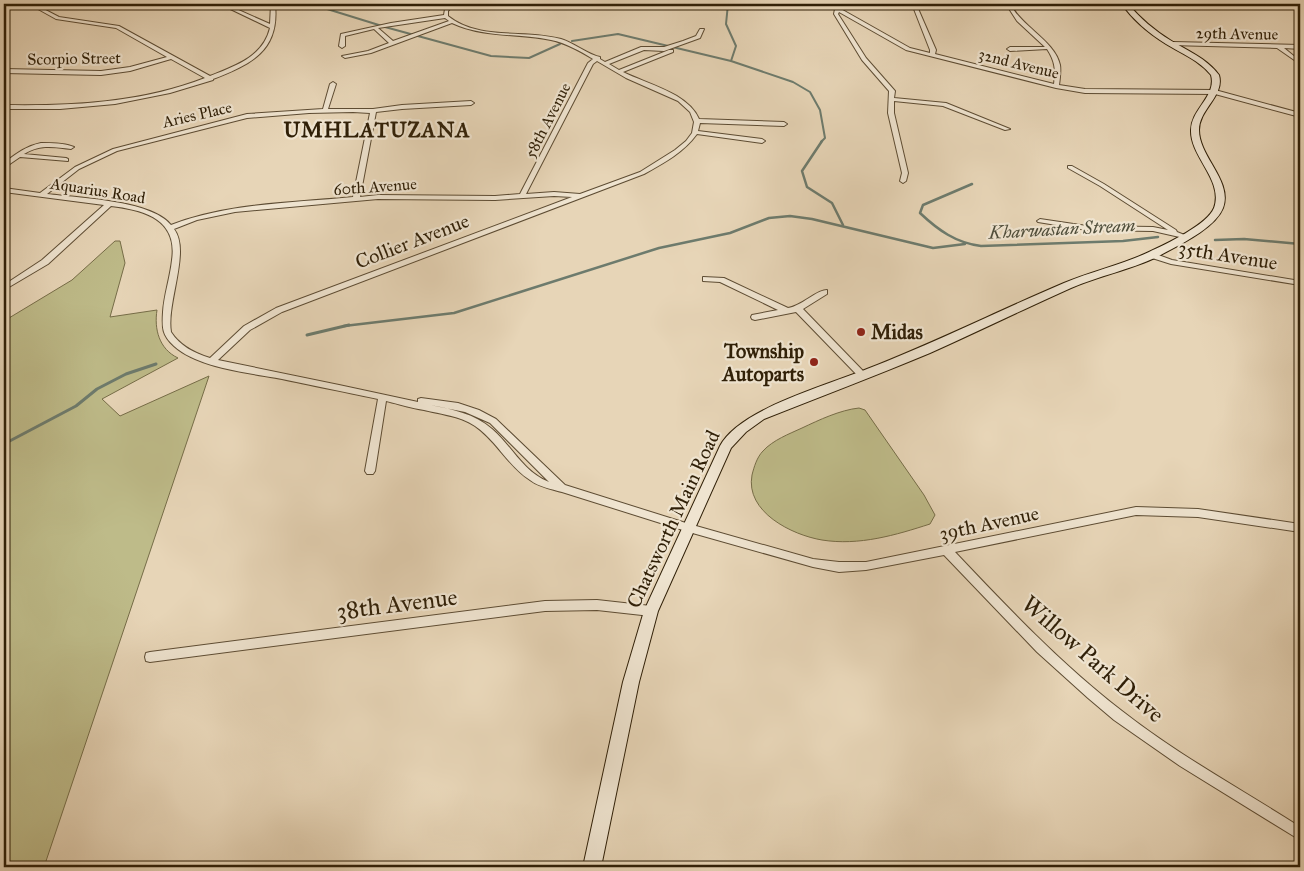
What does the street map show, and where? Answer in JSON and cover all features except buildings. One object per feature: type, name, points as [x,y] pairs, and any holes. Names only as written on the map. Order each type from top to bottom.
[{"type":"street","points":[[31,4],[58,18],[110,24],[211,79]]},
{"type":"street","points":[[222,4],[272,27]]},
{"type":"street","points":[[4,107],[67,108],[109,105],[161,95],[211,79],[234,69],[259,53],[266,44],[272,27],[275,13],[273,4]]},
{"type":"street","name":"32nd Avenue","points":[[830,4],[901,46],[1056,86],[1084,91],[1215,92]]},
{"type":"street","points":[[914,4],[933,50],[932,55]]},
{"type":"street","points":[[1008,4],[1019,21],[1047,48],[1057,62],[1056,86]]},
{"type":"street","points":[[1125,4],[1146,25],[1210,69],[1217,80],[1215,92],[1300,116]]},
{"type":"street","points":[[376,7],[450,6],[446,16]]},
{"type":"street","points":[[837,9],[836,14],[864,59],[890,88],[892,99],[891,113],[905,173],[902,181]]},
{"type":"street","points":[[446,16],[451,22],[472,29],[556,40],[578,47],[619,72],[680,100],[694,112],[697,121],[696,132],[762,141]]},
{"type":"street","points":[[342,46],[343,35],[376,29],[391,24],[446,16]]},
{"type":"street","points":[[345,56],[369,52],[391,42],[451,22]]},
{"type":"street","points":[[376,29],[391,42]]},
{"type":"street","points":[[619,72],[677,48],[698,37],[702,30]]},
{"type":"street","points":[[606,63],[643,48],[677,48],[700,42]]},
{"type":"street","name":"29th Avenue","points":[[1173,44],[1300,47]]},
{"type":"street","points":[[1279,47],[1300,63]]},
{"type":"street","points":[[1010,49],[1047,48]]},
{"type":"street","name":"Scorpio Street","points":[[4,71],[114,72],[172,57]]},
{"type":"street","name":"58th Avenue","points":[[522,196],[591,63],[598,58]]},
{"type":"street","points":[[325,111],[333,84]]},
{"type":"street","name":"Chatsworth Main Road","points":[[592,867],[631,682],[651,611],[726,446],[740,429],[760,416],[945,341],[1070,284],[1151,255],[1210,219],[1218,209],[1220,196],[1194,136],[1198,113],[1215,92]]},
{"type":"street","points":[[892,99],[944,104],[1007,128]]},
{"type":"street","name":"Aries Place","points":[[42,194],[82,165],[126,146],[247,116],[325,111],[373,112],[402,107],[471,104]]},
{"type":"street","points":[[356,200],[373,112]]},
{"type":"street","points":[[697,121],[784,124]]},
{"type":"street","name":"Collier Avenue","points":[[211,362],[247,328],[279,310],[582,196],[661,162],[684,147],[696,132]]},
{"type":"street","points":[[4,166],[18,155],[38,144],[71,147]]},
{"type":"street","points":[[18,155],[66,160]]},
{"type":"street","points":[[1070,167],[1102,184],[1181,235]]},
{"type":"street","name":"Aquarius Road","points":[[4,190],[110,203],[146,210],[159,216],[172,227]]},
{"type":"street","name":"60th Avenue","points":[[172,227],[204,216],[235,210],[356,200],[412,196],[522,196],[554,194],[582,196]]},
{"type":"street","points":[[4,288],[45,262],[110,203]]},
{"type":"street","points":[[1040,221],[1094,228],[1153,229],[1181,235]]},
{"type":"street","points":[[172,227],[178,257],[169,295],[166,330],[174,342],[185,351],[211,362],[382,397],[469,408],[492,421],[562,488]]},
{"type":"street","name":"35th Avenue","points":[[1151,255],[1171,262],[1300,283]]},
{"type":"street","points":[[706,279],[721,280],[787,311]]},
{"type":"street","points":[[755,317],[798,309],[824,292]]},
{"type":"street","points":[[798,309],[862,375]]},
{"type":"street","points":[[370,471],[382,397]]},
{"type":"street","points":[[401,400],[462,416],[476,422],[495,437],[516,463],[533,479],[548,486],[562,488],[689,528]]},
{"type":"street","points":[[462,416],[469,408]]},
{"type":"street","name":"39th Avenue","points":[[689,528],[813,563],[839,567],[866,566],[1136,511],[1170,511],[1300,528]]},
{"type":"street","name":"Willow Park Drive","points":[[946,550],[1053,659],[1145,736],[1300,834]]},
{"type":"street","name":"38th Avenue","points":[[150,657],[545,606],[618,606],[651,611]]},
{"type":"shaded area","points":[[115,241],[120,241],[125,263],[110,317],[157,310],[156,324],[159,338],[166,349],[178,358],[102,399],[120,416],[209,376],[44,867],[4,867],[4,321],[72,280]]},
{"type":"shaded area","points":[[859,408],[865,410],[924,495],[935,515],[930,524],[904,532],[850,542],[810,537],[797,533],[773,520],[763,511],[756,500],[752,488],[752,475],[761,453],[781,438],[830,416]]},
{"type":"waterway","points":[[311,4],[382,26]]},
{"type":"waterway","points":[[728,4],[726,24],[736,46],[731,61]]},
{"type":"waterway","points":[[385,27],[491,56],[529,58],[560,44]]},
{"type":"waterway","points":[[572,41],[618,34],[731,61]]},
{"type":"waterway","points":[[731,61],[793,82],[810,92],[820,110],[825,138],[822,141]]},
{"type":"waterway","points":[[822,141],[802,171],[807,187],[832,203],[843,225]]},
{"type":"waterway","name":"Kharwastan Stream","points":[[972,184],[923,205],[920,213],[955,239],[981,246],[1123,241],[1158,237]]},
{"type":"waterway","points":[[346,326],[454,313],[659,248],[730,233],[769,218],[790,216],[812,219],[933,248],[965,244]]},
{"type":"waterway","name":"Kharwastan Stream","points":[[1215,240],[1244,239],[1300,244]]},
{"type":"waterway","points":[[307,335],[346,326]]},
{"type":"waterway","points":[[4,444],[76,406],[97,389],[126,374],[156,364]]},
{"type":"place","name":"Midas","points":[[861,332]]},
{"type":"place","name":"Township Autoparts","points":[[814,362]]},
{"type":"district","name":"UMHLATUZANA","points":[[377,130]]}]
